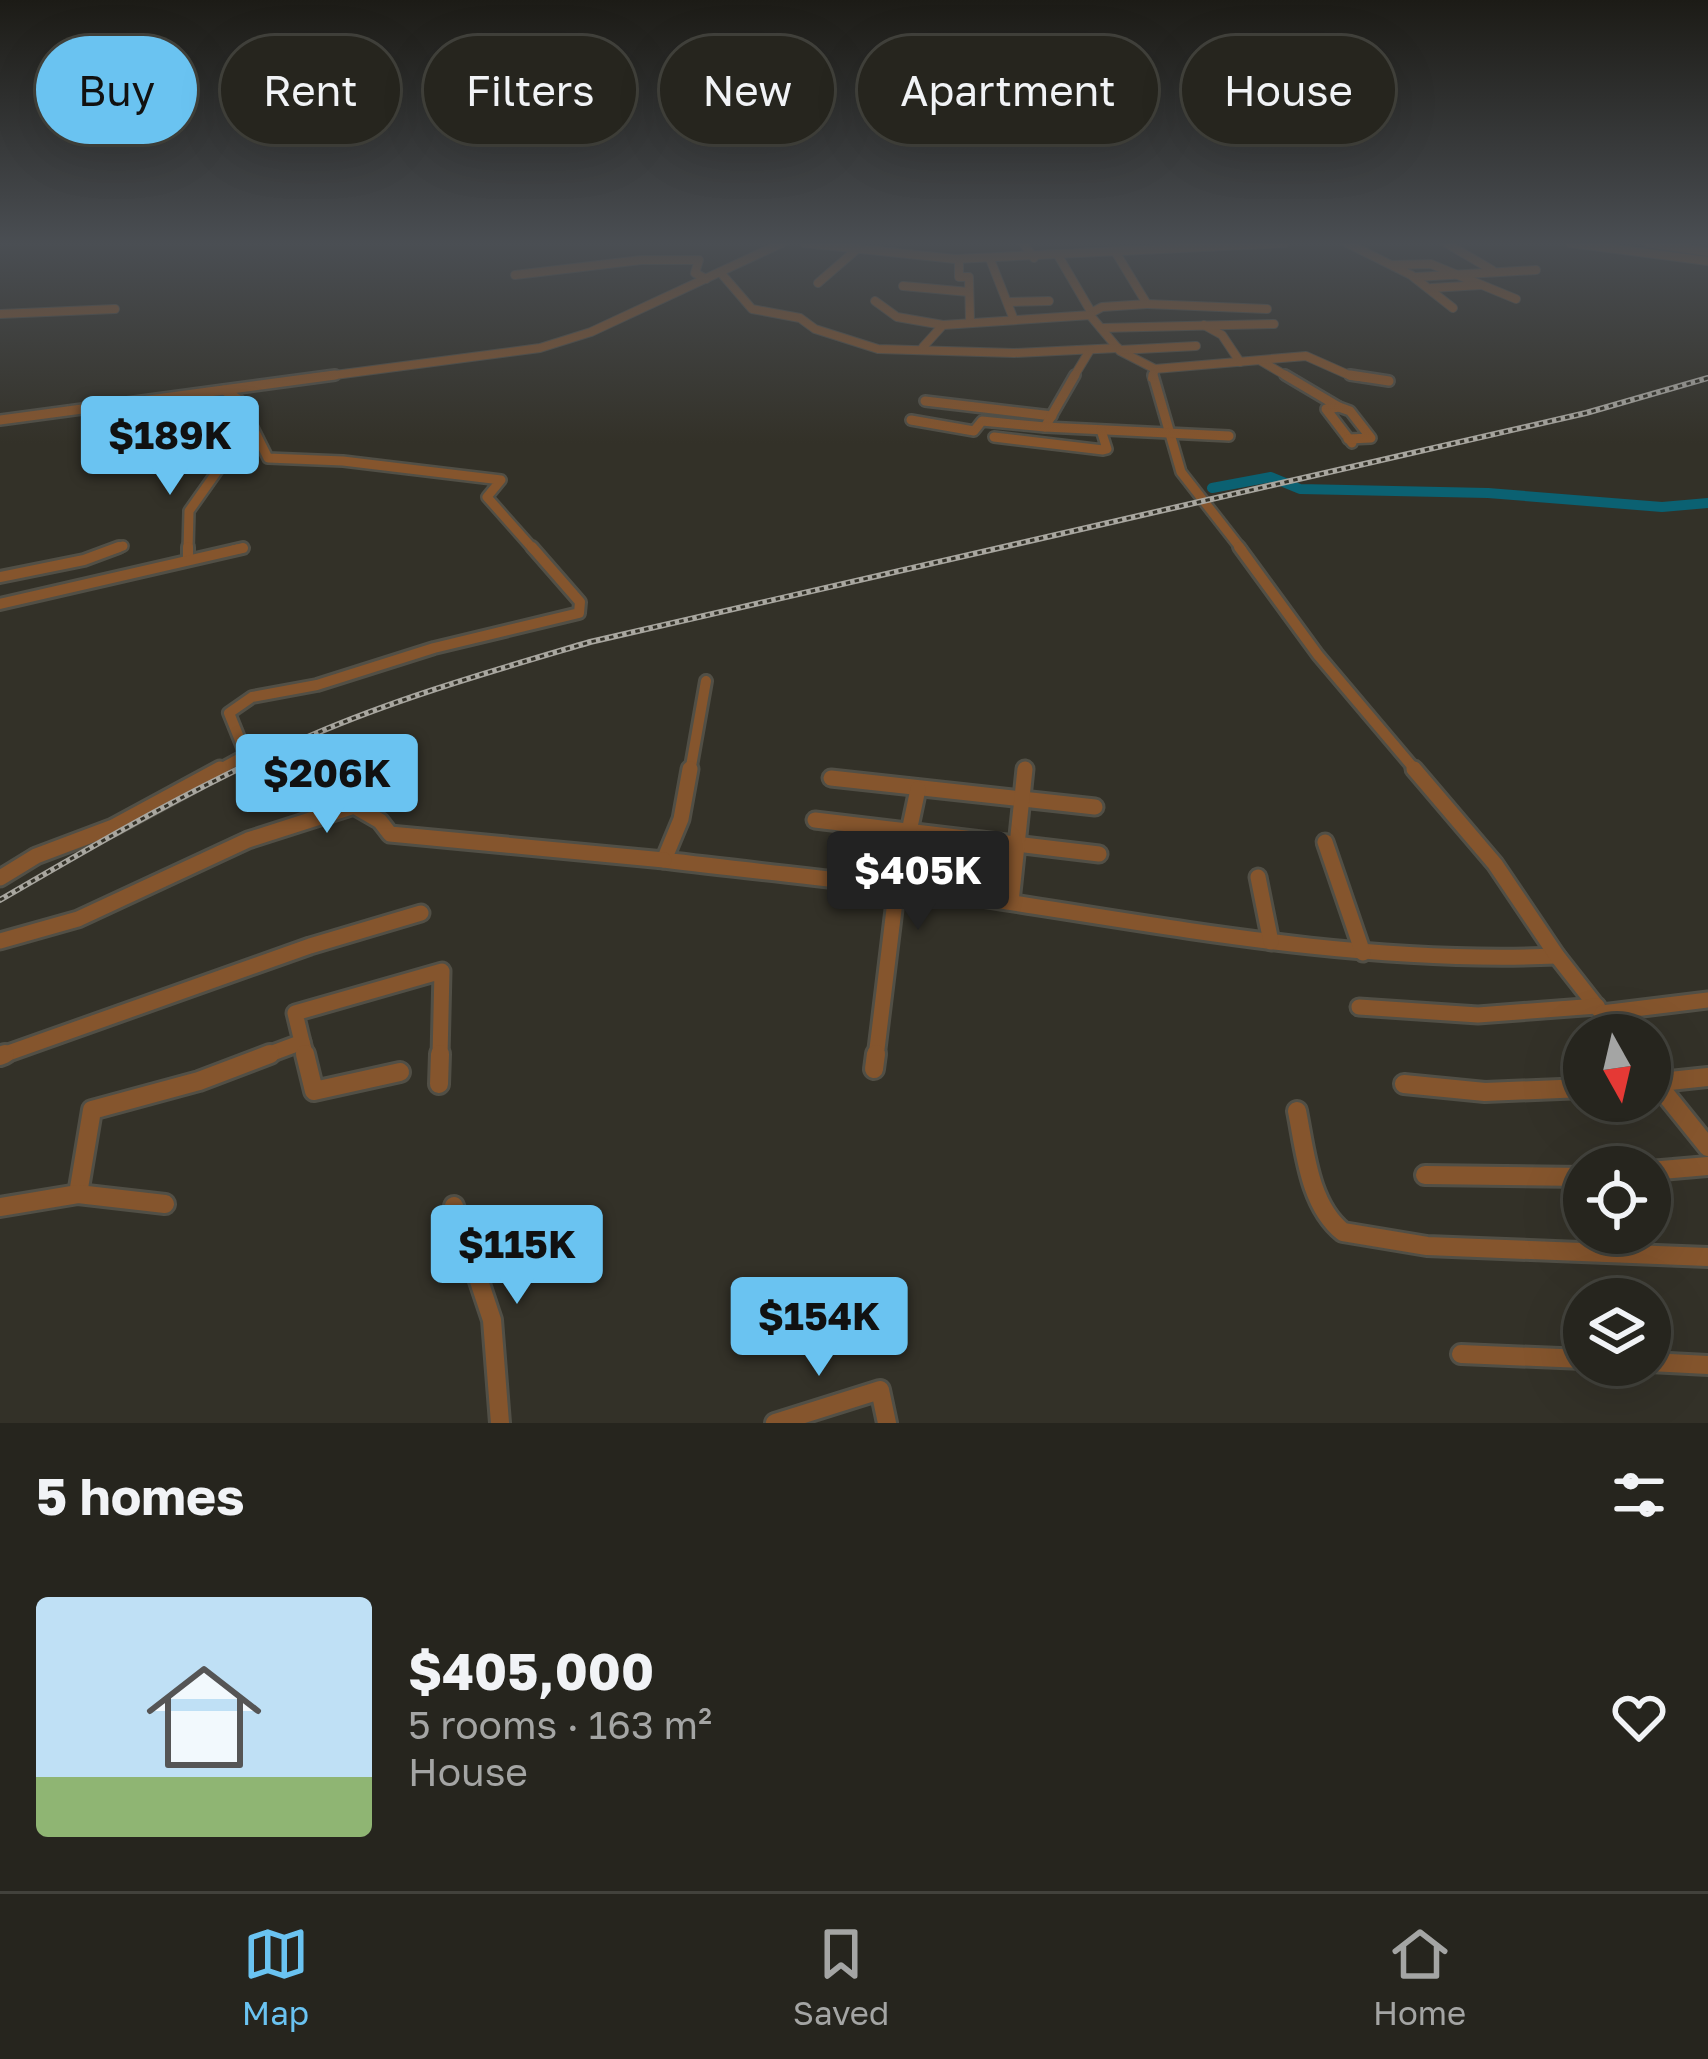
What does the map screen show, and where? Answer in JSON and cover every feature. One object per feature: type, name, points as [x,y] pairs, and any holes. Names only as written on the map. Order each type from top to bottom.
[{"type":"street","points":[[0,314],[106,309]]},
{"type":"street","points":[[0,420],[540,348],[640,309]]},
{"type":"street","points":[[753,309],[800,318],[815,329],[878,349],[923,347],[971,353],[1196,346]]},
{"type":"street","points":[[887,309],[897,317],[943,325],[1113,309]]},
{"type":"street","points":[[970,309],[970,322]]},
{"type":"street","points":[[1010,309],[1014,320]]},
{"type":"street","points":[[1088,309],[1119,349],[1155,369],[1306,356],[1351,376],[1389,382]]},
{"type":"street","points":[[1202,324],[1222,335],[1240,362]]},
{"type":"street","points":[[1101,328],[1274,324]]},
{"type":"street","points":[[923,347],[943,325]]},
{"type":"street","points":[[1045,427],[1090,350]]},
{"type":"street","points":[[1260,361],[1350,411],[1371,438],[1350,441],[1326,410],[1339,407]]},
{"type":"street","points":[[1155,369],[1152,379],[1168,434],[1181,472],[1200,502],[1237,544],[1318,655],[1495,864],[1603,1014]]},
{"type":"street","points":[[0,878],[36,856],[113,826],[246,755],[230,713],[253,697],[316,685],[434,648],[579,613],[580,602],[487,497],[501,480],[343,460],[268,458],[239,400],[224,390]]},
{"type":"street","points":[[925,401],[1052,416]]},
{"type":"street","points":[[911,420],[974,431],[982,422],[1229,436]]},
{"type":"street","points":[[994,437],[1107,449],[1101,430]]},
{"type":"street","points":[[188,560],[189,511],[223,463]]},
{"type":"street","points":[[0,577],[84,560],[122,546]]},
{"type":"street","points":[[0,604],[243,548]]},
{"type":"street","points":[[664,860],[681,819],[706,681]]},
{"type":"street","points":[[1011,902],[1013,844],[1024,768]]},
{"type":"street","points":[[831,778],[1095,807]]},
{"type":"street","points":[[874,1069],[895,919],[894,890],[918,789]]},
{"type":"street","points":[[0,941],[89,916],[224,847],[302,816],[354,806],[380,821],[390,834],[664,860],[1011,902],[1363,953],[1494,961],[1557,956]]},
{"type":"street","points":[[815,820],[1099,854]]},
{"type":"street","points":[[1325,842],[1363,953]]},
{"type":"street","points":[[1258,877],[1271,942]]},
{"type":"street","points":[[0,1055],[310,946],[421,913]]},
{"type":"street","points":[[400,1072],[314,1091],[295,1013],[442,971],[439,1084]]},
{"type":"street","points":[[1359,1007],[1446,1018],[1502,1018],[1708,1000]]},
{"type":"street","points":[[78,1194],[92,1109],[199,1081],[302,1042]]},
{"type":"street","points":[[1671,1079],[1708,1077]]},
{"type":"street","points":[[1404,1084],[1485,1092],[1563,1089]]},
{"type":"street","points":[[1671,1103],[1708,1148]]},
{"type":"street","points":[[1297,1111],[1324,1211],[1342,1232],[1427,1246],[1708,1257]]},
{"type":"street","points":[[1671,1169],[1708,1166]]},
{"type":"street","points":[[1425,1174],[1563,1177]]},
{"type":"street","points":[[0,1208],[78,1194],[165,1204]]},
{"type":"street","points":[[454,1206],[492,1320],[500,1423]]},
{"type":"street","points":[[1461,1354],[1563,1358]]},
{"type":"street","points":[[1671,1363],[1708,1365]]},
{"type":"street","points":[[775,1423],[880,1390],[887,1423]]},
{"type":"waterway","points":[[1212,488],[1271,477],[1300,489],[1488,493],[1662,507],[1708,503]]},
{"type":"railway","points":[[0,900],[153,813],[270,754],[378,709],[484,674],[590,642],[1586,413],[1708,378]]}]
